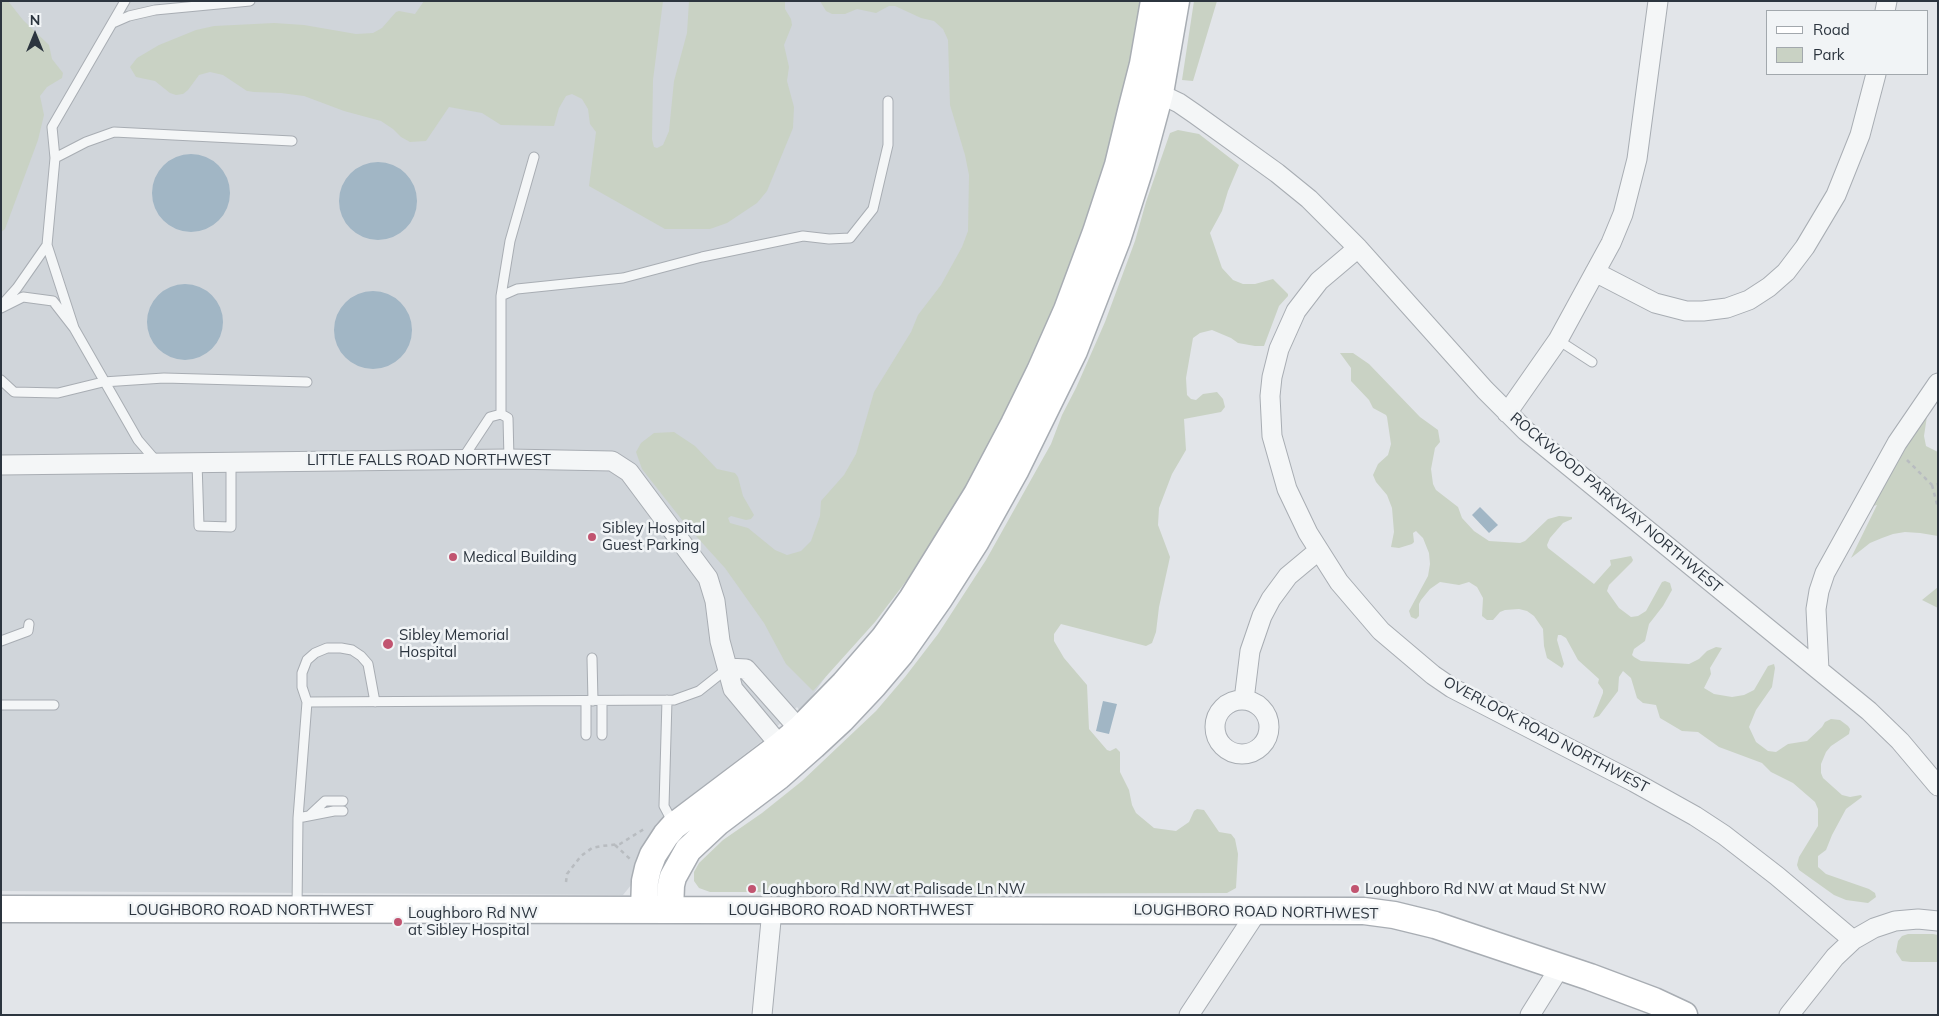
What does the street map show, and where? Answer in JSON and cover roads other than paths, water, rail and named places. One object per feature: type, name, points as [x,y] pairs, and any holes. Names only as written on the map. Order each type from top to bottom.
[{"type":"main road","points":[[670,910],[673,877],[688,850],[807,737],[860,701],[911,640],[966,556],[1016,471],[1060,381],[1106,272],[1136,181],[1149,89],[1154,1]]},
{"type":"main road","points":[[1149,89],[1176,1]]},
{"type":"main road","points":[[644,910],[645,882],[648,868],[653,855],[674,826],[787,755]]},
{"type":"main road","name":"LOUGHBORO ROAD NORTHWEST","points":[[1,909],[1343,910],[1394,915],[1435,925],[1654,1000],[1684,1015]]},
{"type":"street","points":[[1507,413],[1558,340],[1615,233],[1631,184],[1637,158],[1658,1]]},
{"type":"street","points":[[1595,272],[1655,303],[1686,311],[1727,308],[1749,300],[1762,292],[1791,266],[1834,200],[1860,135],[1876,75]]},
{"type":"street","name":"ROCKWOOD PARKWAY NORTHWEST","points":[[1149,89],[1196,114],[1277,173],[1309,199],[1358,248],[1507,413],[1555,457],[1819,670],[1885,726],[1938,786]]},
{"type":"street","name":"OVERLOOK ROAD NORTHWEST","points":[[1358,248],[1319,282],[1300,305],[1282,340],[1272,377],[1270,416],[1277,458],[1291,500],[1318,551],[1338,582],[1365,614],[1398,646],[1433,675],[1452,688],[1634,782],[1695,816],[1724,835],[1777,876],[1853,940]]},
{"type":"street","points":[[1819,670],[1816,609],[1822,580],[1894,448],[1938,383]]},
{"type":"street","name":"LITTLE FALLS ROAD NORTHWEST","points":[[1,465],[509,459],[612,461],[629,472],[708,578],[715,601],[720,641],[733,689],[787,755]]},
{"type":"street","points":[[1244,700],[1250,651],[1266,607],[1288,576],[1318,551]]},
{"type":"street","points":[[728,668],[746,669],[807,737]]},
{"type":"street","points":[[762,1015],[772,910]]},
{"type":"street","points":[[1189,1015],[1258,910]]},
{"type":"street","points":[[1789,1015],[1835,957],[1853,940],[1874,928],[1895,921],[1918,919],[1938,921]]},
{"type":"street","points":[[1530,1015],[1560,967]]},
{"type":"lane","points":[[115,20],[117,1]]},
{"type":"lane","points":[[74,328],[47,245],[54,158],[52,127],[125,1]]},
{"type":"lane","points":[[115,20],[155,10],[250,1]]},
{"type":"lane","points":[[501,296],[517,290],[623,278],[702,257],[803,236],[829,239],[850,238],[873,209],[888,145],[888,101]]},
{"type":"lane","points":[[54,158],[86,142],[114,132],[292,141]]},
{"type":"lane","points":[[501,414],[501,296],[510,242],[534,157]]},
{"type":"lane","points":[[1,307],[17,288],[47,245]]},
{"type":"lane","points":[[1,307],[23,297],[53,301],[74,328],[103,382],[138,440],[158,462]]},
{"type":"lane","points":[[1558,340],[1592,362]]},
{"type":"lane","points":[[1,380],[14,392],[58,393],[103,382],[164,378],[306,382]]},
{"type":"lane","points":[[462,460],[490,417],[501,414],[508,418],[509,459]]},
{"type":"lane","points":[[197,462],[199,526],[231,528],[232,462]]},
{"type":"lane","points":[[1,641],[28,630],[29,624]]},
{"type":"lane","points":[[297,910],[298,818],[307,702],[302,687],[302,673],[307,660],[315,652],[326,648],[352,650],[368,664],[375,702]]},
{"type":"lane","points":[[592,658],[594,701],[602,735]]},
{"type":"lane","points":[[307,702],[674,700],[699,691],[728,668]]},
{"type":"lane","points":[[666,700],[664,806],[674,826]]},
{"type":"lane","points":[[586,735],[594,701]]},
{"type":"lane","points":[[1,705],[54,706]]},
{"type":"lane","points":[[310,816],[325,801],[344,801]]},
{"type":"lane","points":[[298,818],[344,811]]},
{"type":"water","points":[[191,154],[206,157],[219,165],[227,178],[230,193],[227,208],[219,221],[206,229],[191,232],[176,229],[163,221],[155,208],[152,193],[155,178],[163,165],[176,157]]},
{"type":"water","points":[[378,162],[393,165],[405,174],[414,186],[417,201],[414,216],[405,228],[393,237],[378,240],[363,237],[351,228],[342,216],[339,201],[342,186],[351,174],[363,165]]},
{"type":"water","points":[[178,284],[192,284],[206,290],[217,301],[221,307],[223,322],[221,337],[212,349],[200,358],[178,360],[164,354],[153,343],[147,329],[147,315],[153,301],[164,290]]},
{"type":"water","points":[[373,291],[388,294],[405,308],[409,315],[412,330],[409,345],[395,362],[388,366],[373,369],[358,366],[341,352],[337,345],[334,330],[337,315],[351,298],[358,294]]},
{"type":"water","points":[[1480,507],[1498,525],[1489,533],[1472,515]]},
{"type":"water","points":[[1103,701],[1117,704],[1109,734],[1096,731]]},
{"type":"place","name":"Sibley Hospital Guest Parking","points":[[592,537]]},
{"type":"place","name":"Medical Building","points":[[453,557]]},
{"type":"place","name":"Sibley Memorial Hospital","points":[[388,644]]},
{"type":"place","name":"Loughboro Rd NW at Palisade Ln NW","points":[[752,889]]},
{"type":"place","name":"Loughboro Rd NW at Maud St NW","points":[[1355,889]]},
{"type":"place","name":"Loughboro Rd NW at Sibley Hospital","points":[[398,922]]}]
